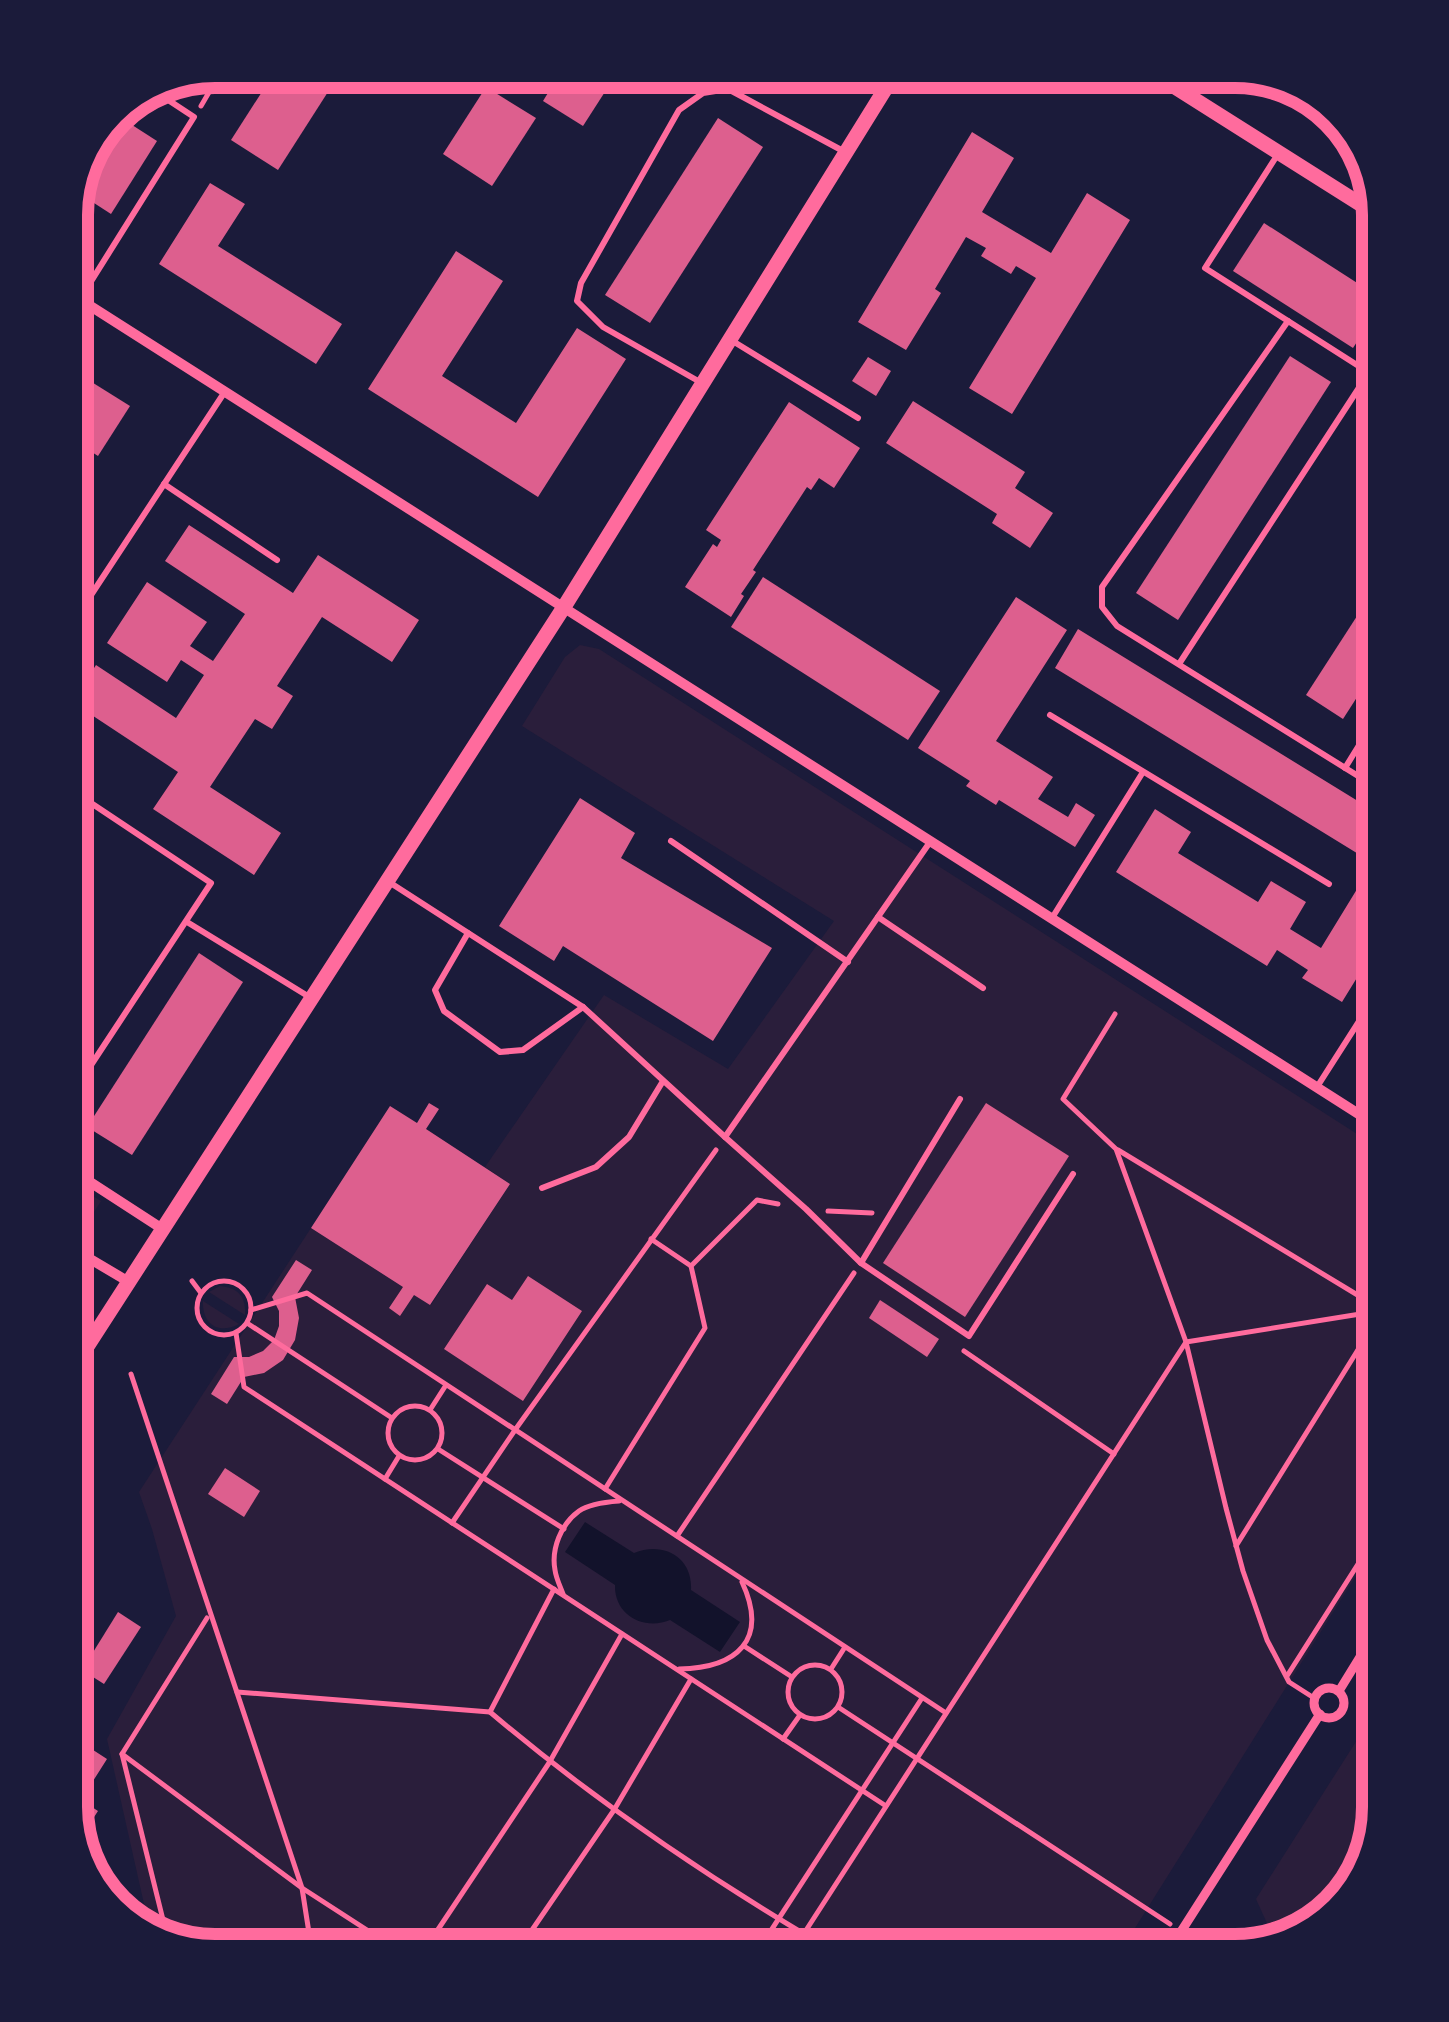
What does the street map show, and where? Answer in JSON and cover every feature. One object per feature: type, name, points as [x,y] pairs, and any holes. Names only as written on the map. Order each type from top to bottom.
[{"type":"street","points":[[88,1345],[564,607],[886,88]]},
{"type":"street","points":[[1176,88],[1361,205]]},
{"type":"street","points":[[88,304],[1362,1116]]},
{"type":"street","points":[[88,1181],[164,1230]]},
{"type":"street","points":[[88,1258],[129,1282]]},
{"type":"street","points":[[1338,1691],[1362,1653]]},
{"type":"street","points":[[1325,1689],[1338,1691],[1344,1704],[1340,1712],[1332,1717],[1320,1714],[1315,1698],[1325,1689]]},
{"type":"street","points":[[1178,1934],[1320,1714]]},
{"type":"lane","points":[[702,383],[603,327],[578,301],[581,283],[679,110],[703,93],[728,89],[846,152]]},
{"type":"lane","points":[[88,276],[194,117],[165,98]]},
{"type":"lane","points":[[1279,153],[1205,268],[1362,369]]},
{"type":"lane","points":[[1288,321],[1102,587],[1102,606],[1116,626],[1362,778]]},
{"type":"lane","points":[[730,340],[858,418]]},
{"type":"lane","points":[[1179,664],[1362,384]]},
{"type":"lane","points":[[88,600],[225,392]]},
{"type":"lane","points":[[164,484],[277,560]]},
{"type":"lane","points":[[1050,716],[1330,884]]},
{"type":"lane","points":[[1345,768],[1362,740]]},
{"type":"lane","points":[[1052,918],[1143,772]]},
{"type":"lane","points":[[88,801],[211,883],[88,1071]]},
{"type":"lane","points":[[671,841],[848,962]]},
{"type":"lane","points":[[725,1138],[930,841]]},
{"type":"lane","points":[[388,881],[583,1007],[861,1263],[969,1336],[1073,1174]]},
{"type":"lane","points":[[878,918],[982,988]]},
{"type":"lane","points":[[187,922],[312,999]]},
{"type":"lane","points":[[468,933],[435,990],[444,1010],[500,1052],[523,1050],[583,1007]]},
{"type":"lane","points":[[1317,1087],[1362,1017]]},
{"type":"lane","points":[[542,1188],[596,1167],[629,1137],[663,1080]]},
{"type":"lane","points":[[861,1263],[960,1099]]},
{"type":"path","points":[[194,117],[211,88]]},
{"type":"path","points":[[1115,1014],[1063,1099],[1116,1148],[1362,1301]]},
{"type":"path","points":[[452,1522],[725,1138]]},
{"type":"path","points":[[1116,1148],[1186,1342],[1236,1546],[1267,1640],[1289,1682],[1315,1698]]},
{"type":"path","points":[[692,1266],[757,1200],[806,1210],[891,1214]]},
{"type":"path","points":[[606,1489],[705,1328],[692,1266],[651,1239]]},
{"type":"path","points":[[677,1536],[861,1263]]},
{"type":"path","points":[[226,1281],[239,1285],[249,1296],[252,1310],[247,1323],[222,1336],[209,1331],[199,1320],[197,1306],[201,1293],[212,1283],[226,1281]]},
{"type":"path","points":[[192,1282],[201,1293]]},
{"type":"path","points":[[252,1310],[306,1293],[946,1713]]},
{"type":"path","points":[[236,1692],[490,1712],[614,1810],[804,1934],[1186,1342],[1362,1315]]},
{"type":"path","points":[[247,1323],[392,1418]]},
{"type":"path","points":[[236,1332],[244,1388],[886,1806]]},
{"type":"path","points":[[1236,1546],[1362,1340]]},
{"type":"path","points":[[951,1342],[1114,1454]]},
{"type":"path","points":[[131,1374],[302,1888],[309,1934]]},
{"type":"path","points":[[430,1410],[446,1385]]},
{"type":"path","points":[[417,1406],[430,1410],[440,1421],[442,1435],[438,1448],[427,1458],[413,1461],[400,1456],[390,1445],[387,1431],[392,1418],[403,1409],[417,1406]]},
{"type":"path","points":[[438,1448],[564,1529]]},
{"type":"path","points":[[385,1479],[400,1456]]},
{"type":"path","points":[[563,1596],[555,1570],[554,1547],[564,1529],[579,1511],[622,1500]]},
{"type":"path","points":[[1287,1676],[1362,1558]]},
{"type":"path","points":[[676,1669],[702,1668],[726,1661],[744,1646],[752,1624],[752,1602],[741,1579]]},
{"type":"path","points":[[490,1712],[554,1590]]},
{"type":"path","points":[[164,1923],[122,1754],[206,1618]]},
{"type":"path","points":[[434,1934],[550,1762],[622,1634]]},
{"type":"path","points":[[744,1646],[792,1677]]},
{"type":"path","points":[[830,1669],[846,1648]]},
{"type":"path","points":[[817,1664],[830,1669],[840,1680],[842,1694],[838,1707],[827,1716],[813,1719],[800,1715],[790,1704],[788,1690],[792,1677],[803,1667],[817,1664]]},
{"type":"path","points":[[529,1934],[614,1810],[691,1679]]},
{"type":"path","points":[[769,1934],[922,1698]]},
{"type":"path","points":[[838,1707],[1180,1930]]},
{"type":"path","points":[[783,1739],[800,1715]]},
{"type":"path","points":[[122,1754],[302,1888],[373,1934]]},
{"type":"shaded area","points":[[580,645],[599,649],[1362,1137],[1362,1566],[1131,1934],[207,1934],[174,1928],[146,1914],[107,1739],[176,1616],[139,1492],[311,1228],[431,1305],[510,1184],[485,1167],[604,995],[728,1069],[834,921],[522,726],[565,657]]},
{"type":"shaded area","points":[[88,1193],[101,1201],[88,1221]]},
{"type":"shaded area","points":[[220,1286],[240,1294],[245,1315],[209,1292]]},
{"type":"shaded area","points":[[203,1301],[239,1324],[224,1328],[213,1325],[205,1316]]},
{"type":"shaded area","points":[[585,1522],[634,1553],[655,1549],[681,1561],[687,1569],[691,1590],[740,1622],[720,1652],[670,1620],[641,1622],[625,1612],[615,1585],[565,1552]]},
{"type":"shaded area","points":[[1362,1732],[1360,1824],[1344,1871],[1312,1908],[1283,1925],[1270,1929],[1256,1899]]},
{"type":"building","points":[[264,88],[330,88],[278,170],[231,140]]},
{"type":"building","points":[[485,88],[536,118],[492,186],[443,154]]},
{"type":"building","points":[[551,88],[607,88],[583,126],[543,101]]},
{"type":"building","points":[[718,118],[763,147],[650,323],[605,295]]},
{"type":"building","points":[[128,122],[157,141],[111,214],[89,200],[92,182],[114,137]]},
{"type":"building","points":[[972,132],[1014,158],[982,212],[1051,253],[1087,193],[1130,220],[1012,414],[969,388],[1036,278],[1016,266],[1011,274],[981,256],[986,248],[966,237],[935,289],[941,293],[906,350],[858,322]]},
{"type":"building","points":[[210,183],[245,204],[218,246],[342,324],[316,364],[159,264]]},
{"type":"building","points":[[1264,223],[1362,286],[1362,334],[1353,348],[1233,271]]},
{"type":"building","points":[[456,251],[503,281],[442,376],[516,423],[577,328],[626,359],[538,497],[368,389]]},
{"type":"building","points":[[1290,356],[1331,382],[1178,620],[1136,593]]},
{"type":"building","points":[[868,357],[891,371],[876,396],[852,381]]},
{"type":"building","points":[[88,380],[130,406],[98,456],[88,450]]},
{"type":"building","points":[[913,401],[1025,472],[1015,488],[1053,513],[1030,548],[992,523],[997,514],[886,443]]},
{"type":"building","points":[[789,402],[860,448],[834,488],[819,478],[811,490],[807,487],[753,570],[756,572],[731,617],[685,587],[713,544],[717,547],[721,540],[706,530]]},
{"type":"building","points":[[189,525],[293,593],[318,555],[419,620],[392,662],[322,617],[277,686],[293,696],[272,729],[255,719],[210,787],[281,833],[254,875],[153,809],[178,772],[88,713],[88,677],[96,665],[176,718],[204,675],[181,660],[167,682],[107,643],[147,582],[207,622],[190,646],[213,661],[245,614],[165,561]]},
{"type":"building","points":[[763,577],[940,691],[908,740],[731,627]]},
{"type":"building","points":[[1016,597],[1067,630],[996,741],[1053,777],[1038,799],[1068,817],[1076,803],[1095,815],[1075,847],[999,800],[996,805],[966,786],[970,781],[918,748]]},
{"type":"building","points":[[1362,608],[1362,689],[1343,719],[1306,695]]},
{"type":"building","points":[[1078,629],[1362,804],[1362,856],[1055,668]]},
{"type":"building","points":[[580,798],[635,833],[621,858],[772,948],[713,1041],[563,946],[554,961],[499,926]]},
{"type":"building","points":[[1155,809],[1191,832],[1178,853],[1258,902],[1271,881],[1306,902],[1290,929],[1321,948],[1362,881],[1362,970],[1342,1002],[1302,978],[1308,970],[1277,950],[1267,966],[1116,872]]},
{"type":"building","points":[[199,953],[243,982],[132,1155],[88,1125]]},
{"type":"building","points":[[429,1103],[439,1109],[426,1129],[510,1184],[430,1305],[414,1295],[400,1316],[389,1308],[403,1287],[311,1228],[390,1106],[417,1123]]},
{"type":"building","points":[[986,1103],[1069,1156],[965,1317],[883,1263]]},
{"type":"building","points":[[296,1260],[312,1270],[295,1297],[299,1318],[295,1340],[283,1360],[264,1373],[244,1377],[227,1404],[211,1394],[234,1357],[249,1357],[274,1340],[279,1311],[272,1297]]},
{"type":"building","points":[[528,1276],[582,1311],[523,1401],[444,1349],[487,1284],[512,1300]]},
{"type":"building","points":[[880,1300],[939,1339],[927,1357],[869,1318]]},
{"type":"building","points":[[225,1468],[260,1491],[244,1517],[208,1494]]},
{"type":"building","points":[[118,1612],[141,1627],[104,1684],[88,1674],[88,1660]]},
{"type":"building","points":[[88,1747],[107,1759],[88,1789]]},
{"type":"building","points":[[88,1805],[98,1811],[89,1825]]}]
